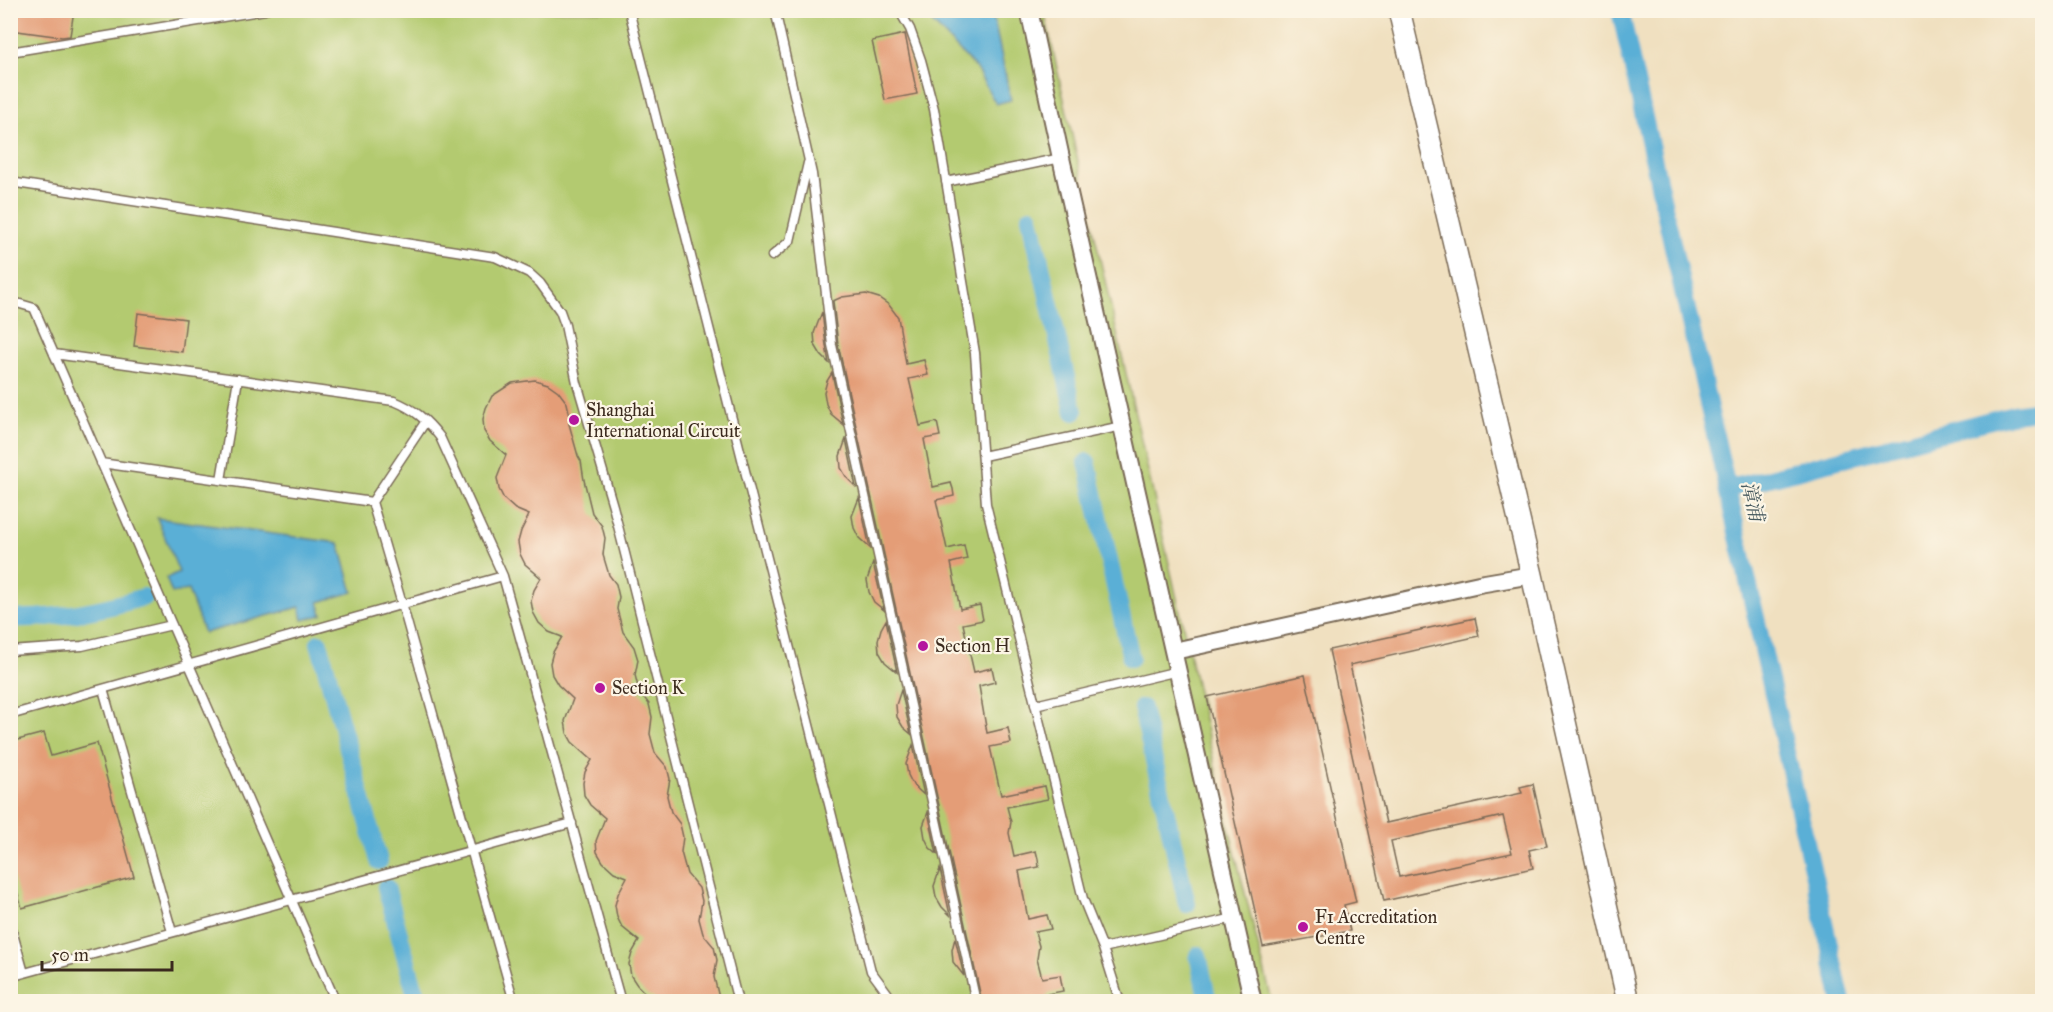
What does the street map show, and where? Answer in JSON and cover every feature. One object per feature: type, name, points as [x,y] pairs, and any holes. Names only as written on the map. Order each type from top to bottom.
[{"type":"street","points":[[1029,10],[1253,1002]]},
{"type":"street","points":[[1399,10],[1532,575],[1628,1002]]},
{"type":"street","points":[[1174,651],[1479,584],[1532,575]]},
{"type":"lane","points":[[10,52],[265,10]]},
{"type":"lane","points":[[629,10],[871,971],[888,994],[891,1002]]},
{"type":"lane","points":[[776,10],[809,160],[817,208],[832,345],[976,1002]]},
{"type":"lane","points":[[899,10],[910,29],[921,60],[934,110],[975,353],[986,504],[1083,899],[1103,948],[1120,1002]]},
{"type":"lane","points":[[946,182],[1061,158]]},
{"type":"lane","points":[[772,256],[790,241],[809,160]]},
{"type":"lane","points":[[10,182],[495,257],[529,273],[540,283],[560,311],[565,326],[577,383],[613,506],[738,1002]]},
{"type":"lane","points":[[10,301],[34,308],[336,1002]]},
{"type":"lane","points":[[54,354],[394,401],[409,407],[426,421],[440,437],[503,576],[621,1002]]},
{"type":"lane","points":[[221,480],[238,379]]},
{"type":"lane","points":[[372,502],[426,421]]},
{"type":"lane","points":[[982,456],[1122,426]]},
{"type":"lane","points":[[101,463],[372,502]]},
{"type":"lane","points":[[372,502],[514,1002]]},
{"type":"lane","points":[[10,715],[503,576]]},
{"type":"lane","points":[[10,651],[82,646],[172,625]]},
{"type":"lane","points":[[1035,705],[1179,671]]},
{"type":"lane","points":[[103,689],[172,932]]},
{"type":"lane","points":[[10,977],[572,823]]},
{"type":"lane","points":[[1103,948],[1234,918]]},
{"type":"lane","points":[[10,923],[24,973]]},
{"type":"green space","name":"Shanghai International Circuit","points":[[10,11],[1044,11],[1229,829],[1272,1001],[11,1001]]},
{"type":"water","points":[[921,11],[992,11],[1011,100],[996,104],[975,67]]},
{"type":"water","points":[[157,518],[339,543],[353,592],[319,602],[322,615],[303,620],[300,607],[204,633],[188,590],[172,593],[166,578],[179,572]]},
{"type":"building","points":[[10,10],[74,10],[70,36],[10,30]]},
{"type":"building","points":[[905,34],[917,94],[885,100],[872,41]]},
{"type":"building","name":"Section H","points":[[866,294],[879,298],[889,305],[898,317],[906,364],[924,360],[928,375],[909,379],[920,426],[937,422],[940,436],[924,439],[933,487],[951,483],[953,489],[954,496],[936,500],[947,549],[964,545],[967,559],[951,563],[960,609],[980,605],[983,620],[963,624],[974,672],[992,668],[995,682],[979,686],[987,733],[1008,728],[1011,743],[990,747],[1001,795],[1045,786],[1048,799],[1007,807],[1011,822],[1009,833],[1014,856],[1036,851],[1038,859],[1039,867],[1019,871],[1028,919],[1047,915],[1051,929],[1035,932],[1039,946],[1037,959],[1042,978],[1060,975],[1063,991],[1047,994],[1048,1002],[982,1002],[838,344],[833,301],[842,297]]},
{"type":"building","points":[[822,312],[829,363],[815,345],[814,333]]},
{"type":"building","points":[[138,313],[186,319],[182,352],[134,346]]},
{"type":"building","points":[[832,373],[843,424],[831,414],[826,404],[824,392]]},
{"type":"building","name":"Section K","points":[[535,380],[548,384],[558,391],[567,403],[569,424],[581,461],[592,513],[602,526],[605,538],[603,555],[609,575],[616,584],[619,597],[617,609],[623,632],[634,647],[638,660],[635,675],[639,691],[649,704],[652,717],[650,734],[655,753],[667,767],[670,779],[667,796],[671,812],[680,824],[683,837],[681,852],[687,874],[699,888],[702,901],[699,919],[703,934],[714,947],[717,960],[714,977],[720,1002],[656,1002],[637,985],[631,976],[629,964],[639,941],[622,927],[615,905],[627,877],[614,872],[603,862],[597,852],[596,841],[605,818],[590,805],[584,795],[583,783],[585,772],[592,760],[572,742],[567,733],[565,721],[573,699],[558,685],[552,675],[550,663],[553,652],[562,637],[549,632],[539,623],[533,612],[531,601],[541,578],[525,564],[518,542],[529,515],[515,509],[504,499],[497,478],[506,455],[490,441],[484,431],[483,419],[492,396],[512,383]]},
{"type":"building","points":[[846,439],[856,487],[841,468],[840,456]]},
{"type":"building","points":[[859,498],[870,548],[859,538],[854,528],[852,516]]},
{"type":"building","points":[[873,563],[884,610],[874,602],[869,592],[867,580]]},
{"type":"building","points":[[1475,618],[1479,636],[1350,665],[1386,823],[1522,793],[1520,787],[1533,784],[1547,846],[1529,850],[1533,868],[1384,901],[1329,650]],"holes":[[[1503,816],[1512,853],[1399,877],[1391,841]]]},
{"type":"building","points":[[886,620],[897,672],[885,662],[879,652],[878,640]]},
{"type":"building","points":[[1305,675],[1356,902],[1344,905],[1350,931],[1263,947],[1207,697]]},
{"type":"building","points":[[901,690],[911,734],[897,717],[896,705]]},
{"type":"building","points":[[44,733],[51,756],[97,743],[134,877],[22,908],[10,866],[10,742]]},
{"type":"building","points":[[913,745],[924,795],[913,785],[908,775],[906,764]]},
{"type":"building","points":[[928,812],[937,854],[930,848],[925,838],[923,826]]},
{"type":"building","points":[[940,869],[950,915],[936,897],[934,886]]},
{"type":"building","points":[[955,938],[964,976],[953,962],[952,950]]},
{"type":"waterway","name":"漳浦","points":[[1620,10],[1842,1002]]},
{"type":"waterway","points":[[1030,217],[1074,412]]},
{"type":"waterway","points":[[1727,489],[2014,414],[2042,410]]},
{"type":"waterway","points":[[1087,462],[1131,658]]},
{"type":"waterway","points":[[10,618],[78,613],[144,597]]},
{"type":"waterway","points":[[319,643],[379,861]]},
{"type":"waterway","points":[[1142,708],[1187,904]]},
{"type":"waterway","points":[[386,887],[418,1002]]},
{"type":"waterway","points":[[1198,955],[1208,1002]]},
{"type":"place","name":"Shanghai International Circuit","points":[[574,420]]},
{"type":"place","name":"Section H","points":[[923,646]]},
{"type":"place","name":"Section K","points":[[600,688]]},
{"type":"place","name":"F1 Accreditation Centre","points":[[1303,927]]}]
